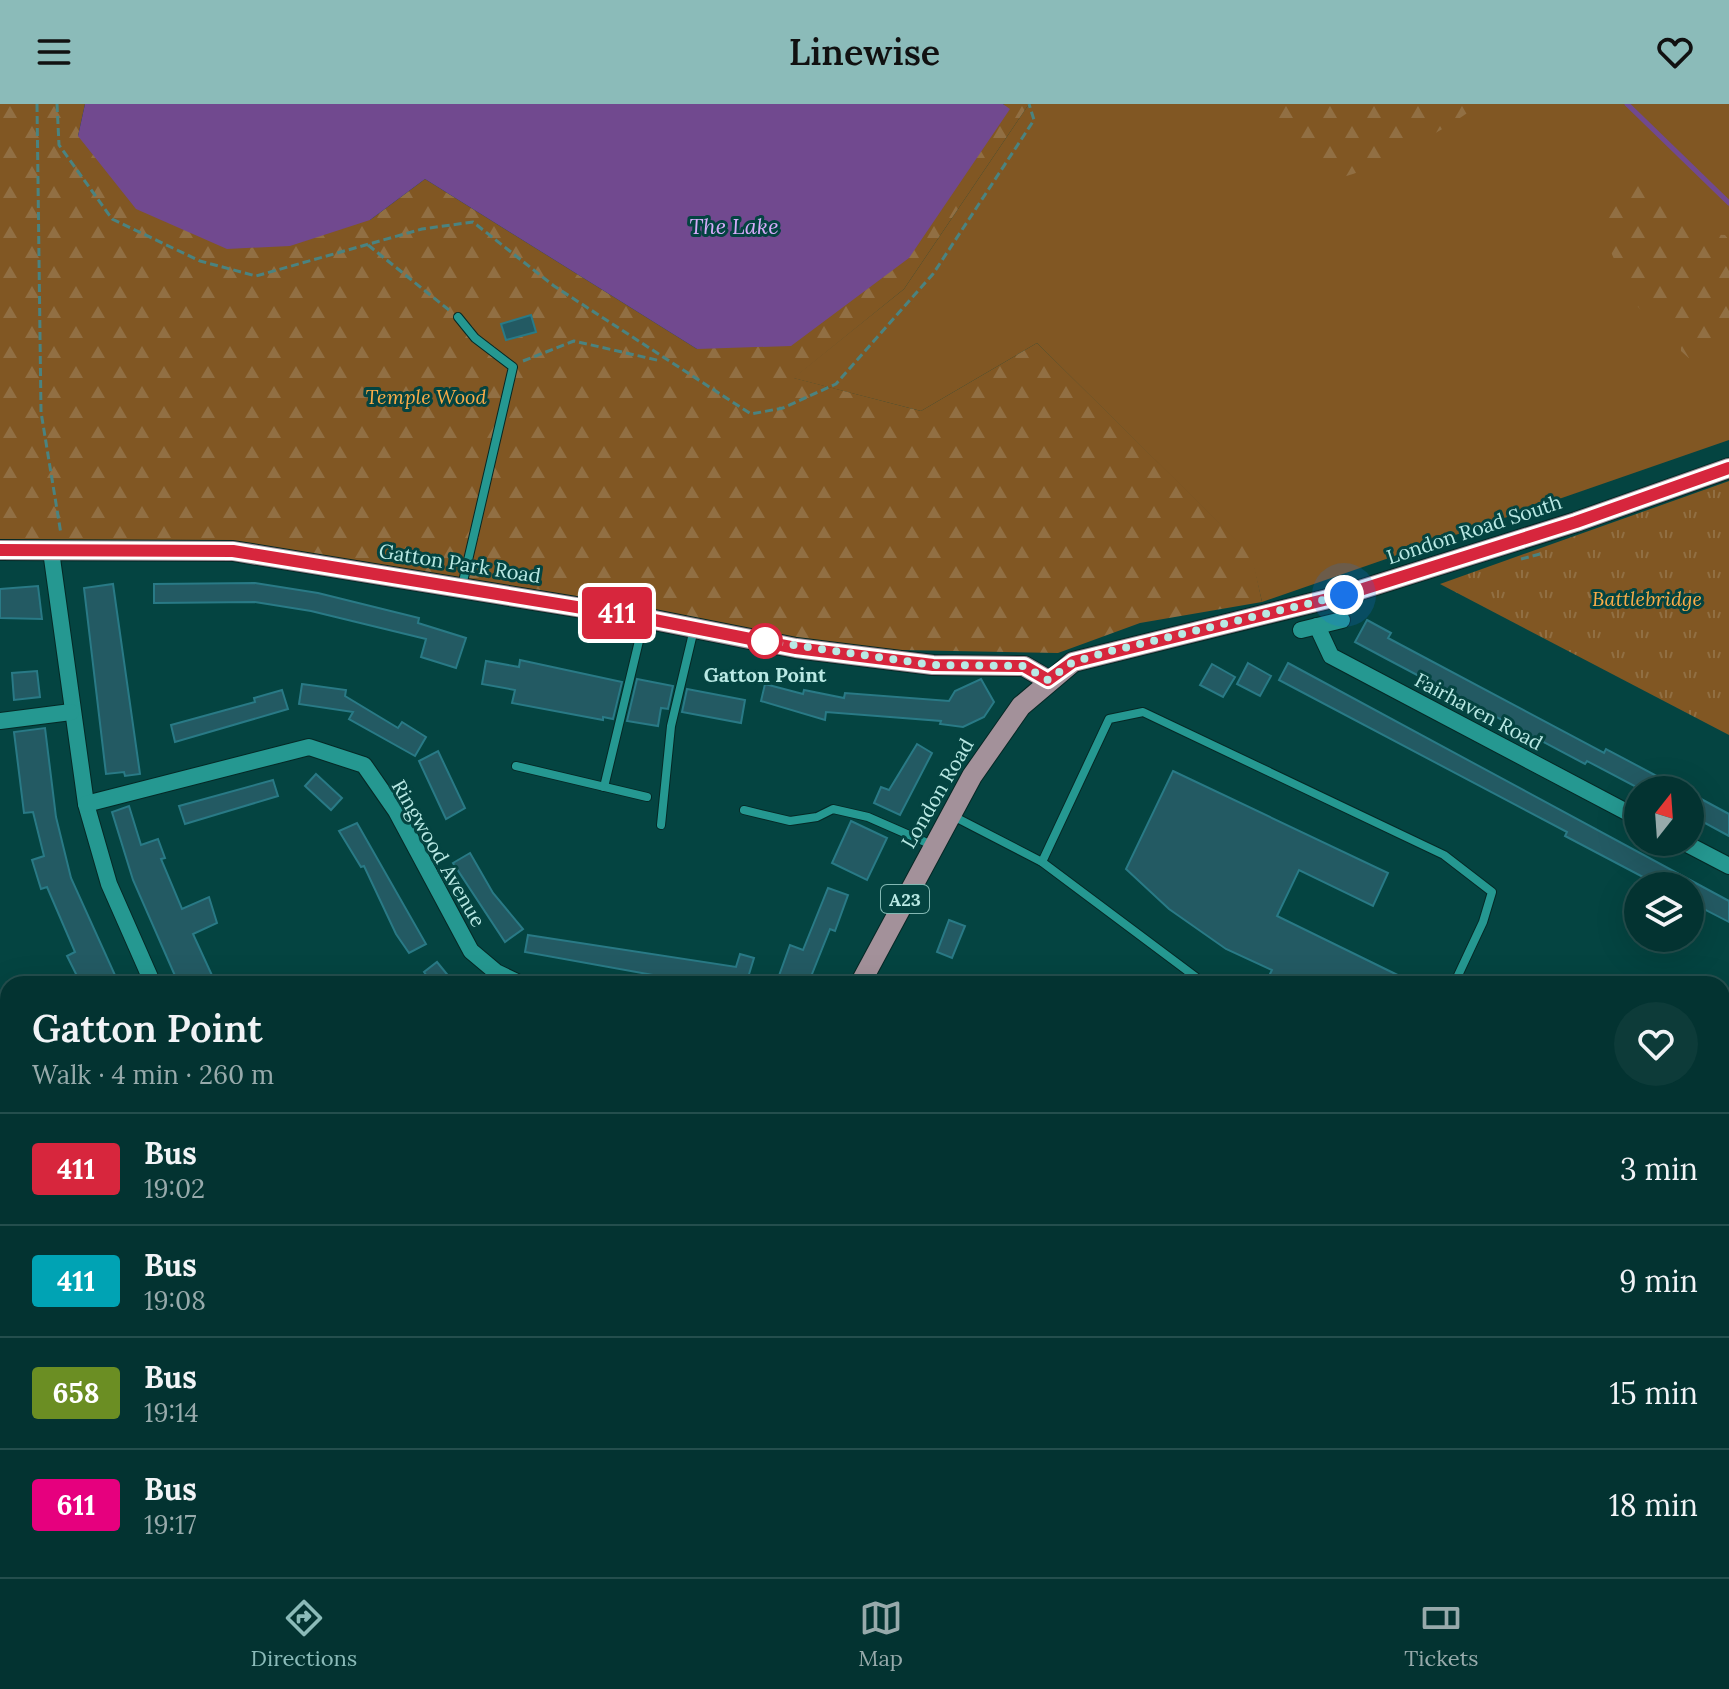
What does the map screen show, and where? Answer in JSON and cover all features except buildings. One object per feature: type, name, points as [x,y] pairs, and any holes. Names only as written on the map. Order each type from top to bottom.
[{"type":"main road","name":"London Road South","points":[[1048,680],[1073,662],[1344,595],[1562,527],[1729,468]]},
{"type":"main road","name":"Gatton Park Road","points":[[0,550],[56,546],[233,551],[644,618],[796,648],[933,665],[1024,666],[1048,680]]},
{"type":"main road","name":"London Road","points":[[864,976],[949,814],[996,739],[1021,706],[1048,680]]},
{"type":"street","points":[[56,546],[71,712],[86,804],[109,884],[149,976]]},
{"type":"street","name":"Fairhaven Road","points":[[1342,620],[1309,628],[1331,656],[1624,811]]},
{"type":"street","points":[[0,721],[71,712]]},
{"type":"street","name":"Ringwood Avenue","points":[[86,804],[309,747],[364,765],[396,811],[471,951],[504,976]]},
{"type":"street","points":[[1704,853],[1729,866]]},
{"type":"lane","points":[[458,317],[475,338],[513,367],[462,587]]},
{"type":"lane","points":[[604,787],[644,618]]},
{"type":"lane","points":[[661,825],[671,726],[694,628]]},
{"type":"lane","points":[[1042,862],[1109,719],[1143,712],[1444,855],[1492,892],[1483,922],[1458,976]]},
{"type":"lane","points":[[516,766],[647,797]]},
{"type":"lane","points":[[744,810],[790,821],[817,817],[833,809],[868,817],[933,845]]},
{"type":"lane","points":[[949,814],[1042,862],[1194,976]]},
{"type":"path","points":[[37,104],[41,412],[56,546]]},
{"type":"path","points":[[57,104],[59,145],[112,219],[200,261],[256,276],[422,229],[473,222],[554,286],[667,363],[751,414],[783,408],[836,384],[933,274],[951,248],[1034,120],[1029,104]]},
{"type":"path","points":[[368,245],[458,317]]},
{"type":"path","points":[[513,367],[531,355],[574,341],[667,363]]},
{"type":"green space","name":"Temple Wood","points":[[0,104],[85,104],[78,136],[370,220],[425,179],[697,349],[1009,110],[1003,104],[1029,104],[904,289],[794,378],[921,411],[1037,343],[1252,555],[1262,602],[1140,623],[1058,653],[796,648],[234,551],[0,550]]},
{"type":"green space","points":[[1029,104],[1729,104],[1729,440],[1262,602],[1251,555],[1037,343],[921,411],[793,378],[904,289]]},
{"type":"green space","points":[[1271,104],[1480,104],[1388,159],[1336,178],[1317,172],[1296,153],[1277,128]]},
{"type":"green space","points":[[1636,175],[1665,191],[1701,234],[1725,235],[1729,240],[1729,334],[1692,361],[1681,351],[1680,330],[1645,313],[1635,303],[1600,230]]},
{"type":"green space","name":"Battlebridge","points":[[1729,481],[1729,735],[1440,584]]},
{"type":"water","name":"The Lake","points":[[85,104],[1003,104],[1010,109],[909,258],[791,346],[697,349],[425,179],[370,220],[290,246],[227,249],[136,209],[78,136]]},
{"type":"waterway","points":[[1627,104],[1729,203]]},
{"type":"bus line","name":"411","points":[[0,550],[233,551],[644,618],[796,648],[933,665],[1024,666],[1048,680],[1073,662],[1299,607],[1456,562],[1729,468]]},
{"type":"place","name":"Gatton Point","points":[[765,641]]},
{"type":"route","points":[[765,641],[796,648],[933,665],[1024,666],[1048,680],[1073,662],[1107,652],[1344,595]]}]
